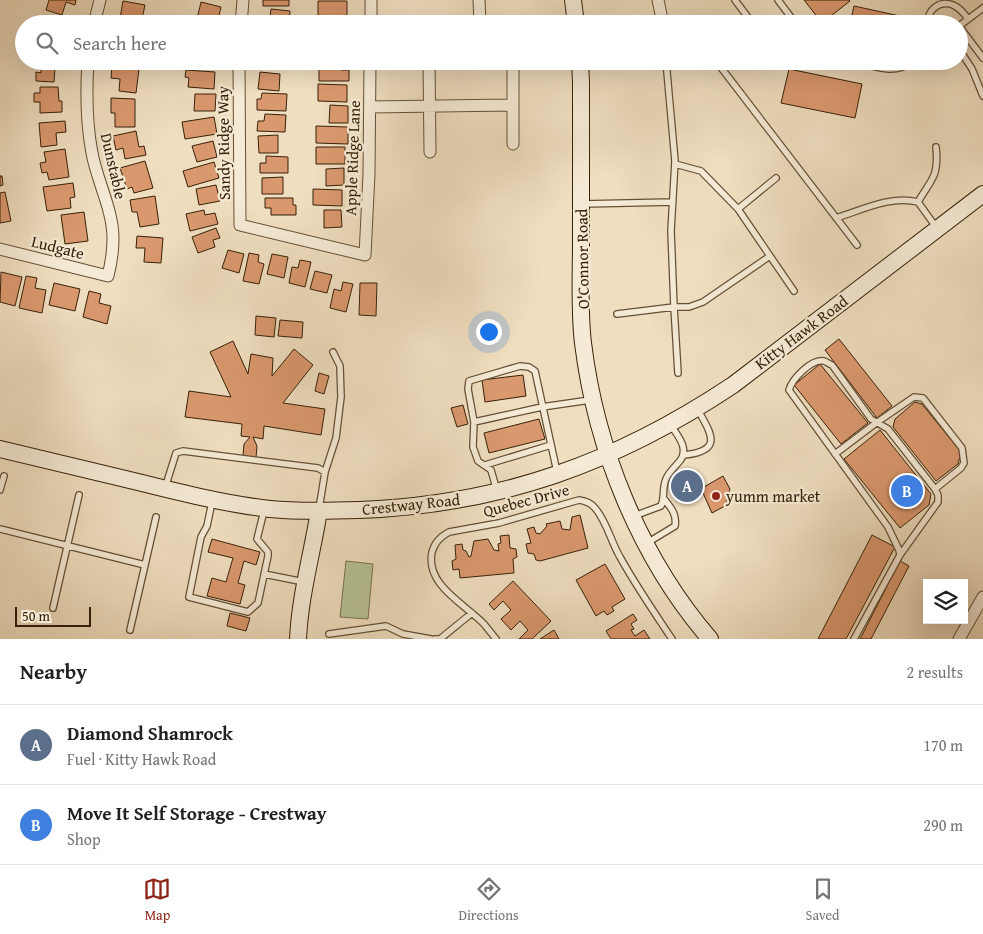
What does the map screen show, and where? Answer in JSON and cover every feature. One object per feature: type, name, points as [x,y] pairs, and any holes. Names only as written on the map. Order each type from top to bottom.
[{"type":"main road","points":[[573,0],[575,15]]},
{"type":"main road","name":"O'Connor Road","points":[[580,70],[583,342],[592,400],[609,454]]},
{"type":"main road","name":"Kitty Hawk Road","points":[[609,454],[629,446],[670,424],[733,385],[983,194]]},
{"type":"main road","name":"Crestway Road","points":[[0,449],[213,500],[264,508],[318,511],[397,509],[468,499],[558,475],[609,454]]},
{"type":"main road","points":[[609,454],[632,517],[645,544],[659,569],[710,639]]},
{"type":"main road","points":[[298,639],[301,600],[306,582],[318,511]]},
{"type":"street","points":[[96,15],[100,0]]},
{"type":"street","points":[[242,15],[243,0]]},
{"type":"street","points":[[371,0],[371,15]]},
{"type":"street","points":[[479,0],[480,15]]},
{"type":"street","points":[[658,0],[660,15]]},
{"type":"street","name":"Dunstable","points":[[87,70],[86,90],[90,144],[113,237],[112,257],[108,276]]},
{"type":"street","name":"Sandy Ridge Way","points":[[239,70],[240,225],[365,256]]},
{"type":"street","name":"Apple Ridge Lane","points":[[365,256],[370,70]]},
{"type":"street","points":[[429,70],[430,152]]},
{"type":"street","points":[[513,70],[514,144]]},
{"type":"street","points":[[370,107],[513,105]]},
{"type":"street","name":"Ludgate","points":[[0,250],[108,276]]},
{"type":"street","points":[[959,639],[983,597]]},
{"type":"lane","points":[[735,0],[746,15]]},
{"type":"lane","points":[[778,0],[789,15]]},
{"type":"lane","points":[[930,15],[935,6],[941,4],[954,5],[965,15]]},
{"type":"lane","points":[[968,19],[983,8]]},
{"type":"lane","points":[[968,38],[983,58]]},
{"type":"lane","points":[[968,63],[981,85],[983,96]]},
{"type":"lane","points":[[667,70],[675,164],[671,231],[678,373]]},
{"type":"lane","points":[[723,70],[857,245]]},
{"type":"lane","points":[[918,202],[935,175],[938,164],[936,147]]},
{"type":"lane","points":[[675,164],[701,171],[738,210],[794,291]]},
{"type":"lane","points":[[738,210],[776,178]]},
{"type":"lane","points":[[836,218],[892,201],[907,199],[918,202],[937,229]]},
{"type":"lane","points":[[581,204],[673,202]]},
{"type":"lane","points":[[617,314],[690,307],[703,302],[770,256]]},
{"type":"lane","points":[[318,511],[325,472],[336,438],[341,397],[340,366],[333,352]]},
{"type":"lane","points":[[854,639],[900,555],[938,502],[938,495],[888,429],[871,419],[832,365],[823,361],[814,362],[795,377],[788,390],[888,527],[900,550],[900,555]]},
{"type":"lane","points":[[497,492],[492,470],[478,461],[474,447],[474,422],[468,389],[469,381],[520,366],[529,367],[535,371],[558,475]]},
{"type":"lane","points":[[835,454],[914,397],[923,398],[962,448],[964,456],[964,463],[961,468],[935,489]]},
{"type":"lane","points":[[474,422],[542,407],[592,400]]},
{"type":"lane","points":[[684,455],[701,452],[707,448],[711,441],[711,433],[697,408]]},
{"type":"lane","points":[[645,544],[675,526],[674,513],[664,499],[662,492],[666,479],[684,455],[684,446],[670,424]]},
{"type":"lane","points":[[484,465],[551,445]]},
{"type":"lane","points":[[164,489],[176,453],[183,451],[318,468],[325,472]]},
{"type":"lane","points":[[0,490],[4,476]]},
{"type":"lane","points":[[53,608],[79,495]]},
{"type":"lane","points":[[632,517],[662,506],[664,499]]},
{"type":"lane","points":[[213,500],[207,526],[201,537],[189,597],[248,612],[258,603],[268,552],[257,539],[264,508]]},
{"type":"lane","name":"Quebec Drive","points":[[496,639],[439,582],[432,565],[433,545],[449,532],[499,523],[579,500],[587,501],[596,508],[618,555],[642,596],[672,639]]},
{"type":"lane","points":[[130,630],[156,517]]},
{"type":"lane","points":[[0,529],[145,565]]},
{"type":"lane","points":[[264,574],[306,582]]},
{"type":"lane","points":[[435,639],[440,639],[472,613]]},
{"type":"lane","points":[[330,634],[386,626],[403,634],[431,639]]},
{"type":"green space","points":[[346,561],[373,564],[368,619],[340,617]]},
{"type":"building","points":[[49,0],[76,0],[75,5],[66,2],[62,15],[46,10]]},
{"type":"building","points":[[263,0],[289,0],[289,6],[263,6]]},
{"type":"building","points":[[804,0],[850,1],[832,15],[816,15]]},
{"type":"building","points":[[123,1],[145,5],[143,15],[121,15]]},
{"type":"building","points":[[318,1],[347,1],[347,15],[318,15]]},
{"type":"building","points":[[201,2],[221,7],[219,15],[198,15]]},
{"type":"building","points":[[854,6],[895,15],[852,15]]},
{"type":"building","points":[[271,9],[290,11],[290,15],[270,15]]},
{"type":"building","points":[[41,70],[55,70],[54,82],[36,81],[36,72],[41,73]]},
{"type":"building","points":[[112,70],[139,70],[136,93],[119,91],[120,79],[111,78]]},
{"type":"building","points":[[186,70],[215,72],[214,89],[188,87],[189,78],[185,77]]},
{"type":"building","points":[[319,70],[349,70],[349,81],[319,81]]},
{"type":"building","points":[[789,70],[862,84],[855,118],[781,103]]},
{"type":"building","points":[[260,72],[280,74],[279,91],[258,89]]},
{"type":"building","points":[[318,84],[347,85],[347,102],[318,101]]},
{"type":"building","points":[[40,87],[58,87],[59,101],[62,101],[62,112],[40,113],[40,102],[34,102],[34,93],[40,93]]},
{"type":"building","points":[[262,93],[287,94],[286,111],[257,110],[257,99],[261,99]]},
{"type":"building","points":[[195,94],[216,94],[215,111],[194,111]]},
{"type":"building","points":[[111,98],[135,99],[135,127],[115,127],[115,113],[111,113]]},
{"type":"building","points":[[330,105],[348,106],[348,123],[329,123]]},
{"type":"building","points":[[265,114],[286,115],[285,132],[257,131],[258,121],[264,121]]},
{"type":"building","points":[[214,117],[217,134],[185,139],[182,122]]},
{"type":"building","points":[[65,121],[66,132],[56,133],[57,145],[41,147],[39,123]]},
{"type":"building","points":[[316,126],[348,127],[348,144],[316,143]]},
{"type":"building","points":[[136,131],[139,147],[144,146],[146,155],[125,159],[123,148],[116,150],[113,136]]},
{"type":"building","points":[[278,135],[278,153],[259,153],[258,136]]},
{"type":"building","points":[[213,141],[217,157],[197,162],[192,146]]},
{"type":"building","points":[[316,147],[345,147],[345,164],[316,164]]},
{"type":"building","points":[[65,149],[69,177],[49,180],[47,172],[42,173],[40,163],[46,162],[44,152]]},
{"type":"building","points":[[266,156],[288,157],[288,173],[260,173],[260,163],[266,163]]},
{"type":"building","points":[[145,161],[153,188],[134,193],[132,187],[127,189],[120,168]]},
{"type":"building","points":[[214,162],[219,178],[188,187],[183,171]]},
{"type":"building","points":[[344,168],[344,185],[326,186],[326,169]]},
{"type":"building","points":[[0,176],[2,176],[3,185],[0,186]]},
{"type":"building","points":[[283,177],[283,194],[262,194],[262,178]]},
{"type":"building","points":[[73,183],[75,197],[70,198],[71,208],[47,211],[43,187]]},
{"type":"building","points":[[216,185],[220,201],[199,205],[196,189]]},
{"type":"building","points":[[313,189],[342,190],[342,206],[313,205]]},
{"type":"building","points":[[5,192],[11,221],[0,223],[0,193]]},
{"type":"building","points":[[155,196],[159,224],[140,227],[137,212],[132,212],[130,200]]},
{"type":"building","points":[[265,198],[293,198],[293,205],[296,205],[296,215],[271,215],[271,208],[265,208]]},
{"type":"building","points":[[204,210],[205,215],[215,213],[218,224],[190,231],[186,214]]},
{"type":"building","points":[[324,210],[341,210],[342,227],[324,228]]},
{"type":"building","points":[[84,212],[88,241],[65,244],[61,215]]},
{"type":"building","points":[[216,228],[220,238],[213,240],[215,247],[198,253],[192,237]]},
{"type":"building","points":[[137,236],[163,238],[161,263],[144,262],[145,248],[136,248]]},
{"type":"building","points":[[228,250],[244,254],[239,273],[222,268]]},
{"type":"building","points":[[249,253],[259,255],[258,262],[264,264],[259,284],[243,281]]},
{"type":"building","points":[[272,254],[288,257],[284,278],[267,274]]},
{"type":"building","points":[[300,260],[311,262],[305,287],[289,283],[292,267],[298,268]]},
{"type":"building","points":[[315,271],[332,275],[327,293],[310,289]]},
{"type":"building","points":[[1,272],[22,277],[15,306],[0,302]]},
{"type":"building","points":[[26,276],[37,278],[35,288],[46,290],[42,313],[19,308]]},
{"type":"building","points":[[343,282],[353,284],[346,312],[330,308],[334,289],[341,291]]},
{"type":"building","points":[[54,283],[80,289],[75,311],[49,305]]},
{"type":"building","points":[[360,283],[377,283],[376,316],[359,315]]},
{"type":"building","points":[[89,291],[101,294],[99,303],[111,306],[107,324],[83,317]]},
{"type":"building","points":[[256,316],[276,318],[274,337],[255,335]]},
{"type":"building","points":[[280,320],[303,322],[302,338],[278,336]]},
{"type":"building","points":[[839,339],[892,406],[877,418],[825,350]]},
{"type":"building","points":[[233,341],[248,374],[251,354],[273,358],[272,376],[294,349],[313,365],[283,403],[325,409],[321,435],[264,426],[263,439],[253,437],[257,446],[256,458],[243,456],[244,444],[250,437],[241,436],[242,424],[185,417],[189,391],[231,397],[210,352]]},
{"type":"building","points":[[820,364],[868,423],[841,444],[794,385]]},
{"type":"building","points":[[319,373],[329,376],[324,394],[315,391]]},
{"type":"building","points":[[523,375],[526,396],[485,402],[482,380]]},
{"type":"building","points":[[915,402],[922,404],[961,452],[958,464],[936,481],[893,427],[895,419]]},
{"type":"building","points":[[463,405],[468,424],[457,427],[451,408]]},
{"type":"building","points":[[539,419],[545,439],[489,453],[484,433]]},
{"type":"building","points":[[880,430],[931,494],[929,505],[900,528],[844,459]]},
{"type":"building","name":"yumm market","points":[[723,476],[730,489],[725,506],[712,513],[703,493],[704,487]]},
{"type":"building","points":[[580,515],[588,548],[540,561],[536,560],[534,554],[528,553],[526,544],[531,543],[527,529],[534,527],[536,533],[540,534],[547,526],[546,524],[560,521],[562,529],[570,530],[572,517]]},
{"type":"building","points":[[509,535],[510,548],[516,549],[517,557],[513,559],[514,573],[460,578],[459,569],[453,570],[452,561],[456,559],[455,545],[462,544],[463,550],[466,551],[469,557],[471,556],[474,541],[488,539],[494,550],[499,551],[500,536]]},
{"type":"building","points":[[872,535],[895,547],[846,639],[818,639]]},
{"type":"building","points":[[212,539],[260,552],[256,565],[244,561],[238,583],[245,585],[240,604],[207,596],[212,578],[226,582],[233,558],[208,552]]},
{"type":"building","points":[[900,561],[909,566],[871,639],[860,639]]},
{"type":"building","points":[[605,564],[625,599],[612,607],[614,611],[607,615],[604,611],[596,616],[576,580]]},
{"type":"building","points":[[513,581],[551,621],[532,639],[519,639],[528,630],[520,621],[511,630],[501,619],[511,610],[503,601],[494,610],[489,604]]},
{"type":"building","points":[[230,613],[250,618],[246,631],[227,626]]},
{"type":"building","points":[[633,614],[637,620],[631,624],[634,629],[631,630],[635,636],[644,630],[650,639],[611,639],[606,631]]},
{"type":"building","points":[[554,630],[559,639],[540,639]]},
{"type":"place","name":"Diamond Shamrock","points":[[687,486]]},
{"type":"place","name":"Move It Self Storage - Crestway","points":[[907,491]]},
{"type":"place","name":"yumm market","points":[[716,496]]}]
